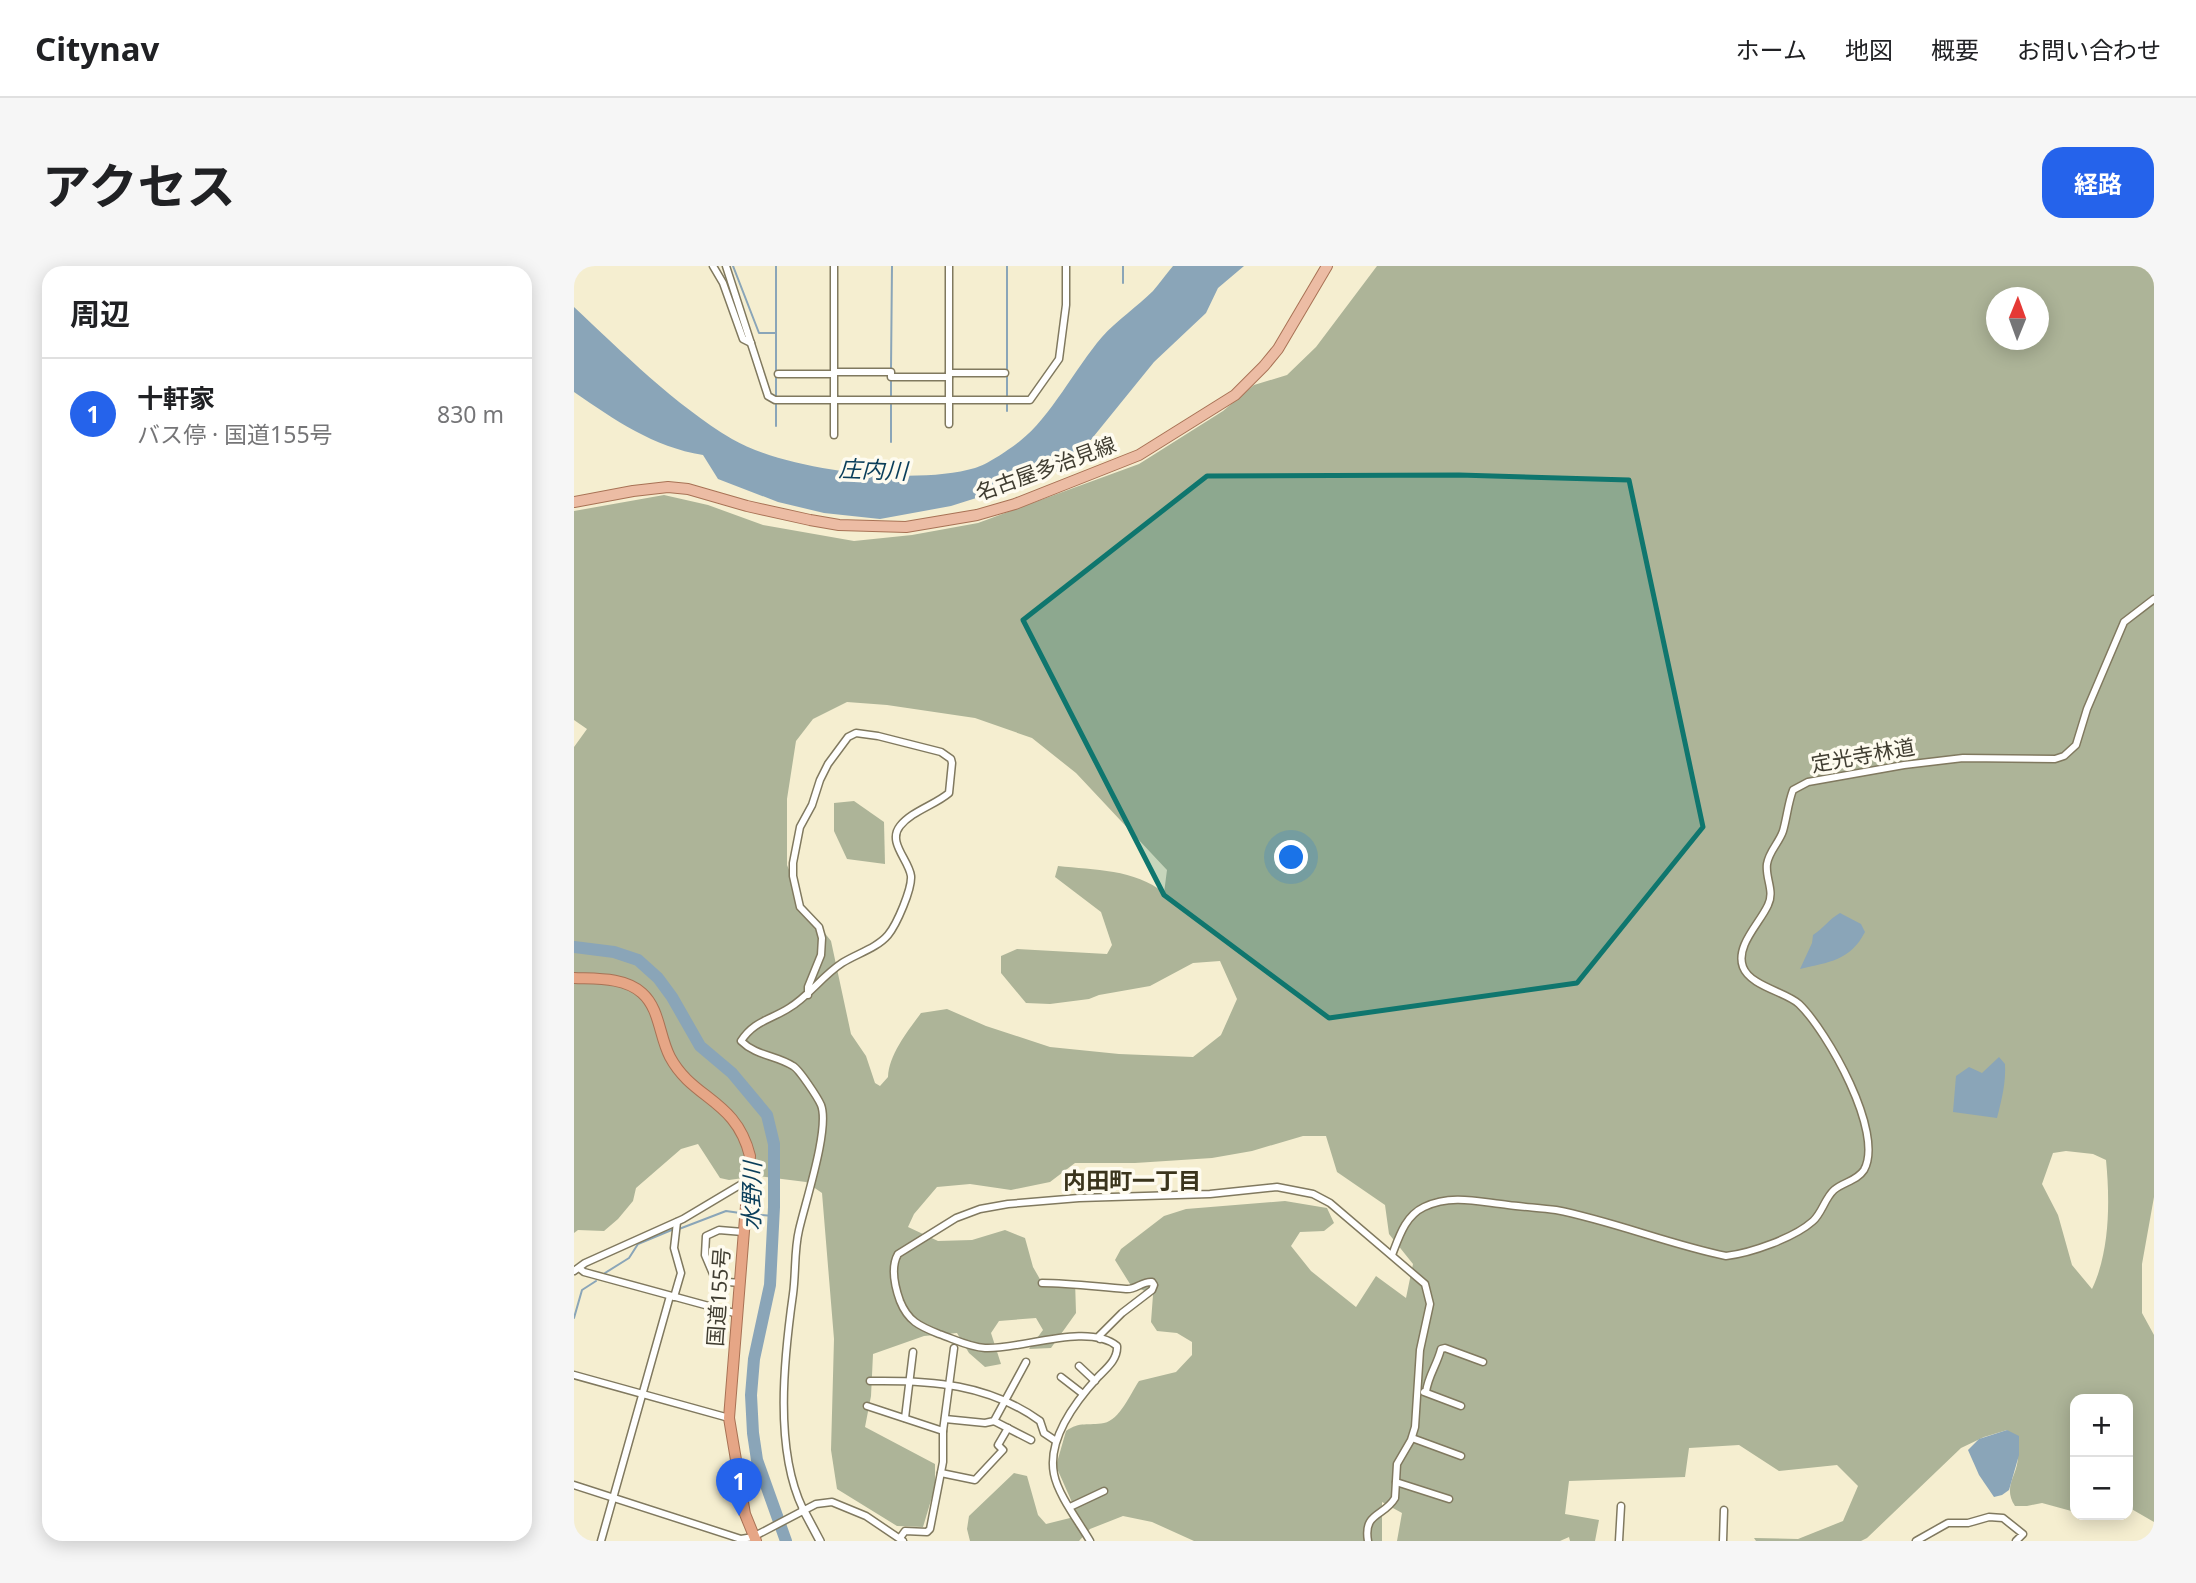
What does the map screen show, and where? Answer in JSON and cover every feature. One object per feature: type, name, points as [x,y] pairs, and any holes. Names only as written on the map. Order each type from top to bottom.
[{"type":"highway","name":"国道155号","points":[[574,978],[607,979],[627,984],[644,994],[654,1011],[663,1042],[679,1071],[720,1105],[739,1126],[750,1156],[729,1418],[745,1514],[755,1538]]},
{"type":"main road","name":"名古屋多治見線","points":[[574,502],[668,487],[688,489],[819,522],[905,527],[977,515],[1016,504],[1139,455],[1235,395],[1278,349],[1327,266]]},
{"type":"street","points":[[713,266],[723,284],[743,339],[751,343]]},
{"type":"street","points":[[726,266],[768,396],[775,400],[1030,400],[1059,359],[1066,305],[1066,266]]},
{"type":"street","points":[[834,266],[834,435]]},
{"type":"street","points":[[949,266],[949,424]]},
{"type":"street","points":[[778,374],[891,372],[891,377],[1005,373]]},
{"type":"street","name":"定光寺林道","points":[[1392,1255],[1401,1230],[1414,1214],[1423,1207],[1448,1200],[1473,1199],[1556,1210],[1726,1256],[1744,1254],[1800,1230],[1815,1219],[1832,1192],[1863,1172],[1869,1158],[1867,1136],[1851,1086],[1817,1026],[1797,1002],[1759,983],[1743,970],[1741,961],[1748,938],[1771,897],[1767,865],[1769,854],[1783,830],[1793,790],[1808,782],[1904,765],[1964,758],[2055,759],[2064,756],[2076,745],[2087,709],[2124,622],[2154,599]]},
{"type":"street","points":[[808,995],[808,987],[821,955],[822,938],[819,927],[800,907],[793,863],[800,827],[812,805],[823,773],[848,737],[856,733],[942,752],[952,763],[950,793],[909,818],[897,831],[896,839],[904,862],[911,872],[911,884],[891,930],[882,940],[832,970],[808,995],[788,1009],[749,1028],[741,1041],[751,1050],[795,1066],[820,1103],[824,1115],[798,1233],[787,1340],[787,1443],[796,1494],[820,1541]]},
{"type":"street","points":[[738,1314],[577,1269],[584,1263],[677,1222],[740,1185],[747,1184]]},
{"type":"street","points":[[1090,1541],[1054,1474],[1056,1441],[1083,1394],[1117,1356],[1114,1343],[1068,1336],[1003,1348],[985,1348],[972,1346],[924,1328],[911,1322],[905,1314],[898,1295],[893,1266],[895,1258],[956,1218],[980,1209],[1065,1199],[1210,1194],[1266,1187],[1313,1194],[1330,1203],[1425,1284],[1429,1296],[1420,1350],[1415,1427],[1412,1438],[1397,1464],[1392,1503],[1370,1519],[1366,1532],[1368,1541]]},
{"type":"street","points":[[601,1541],[642,1395],[681,1273],[674,1248],[677,1222]]},
{"type":"street","points":[[740,1283],[716,1281],[705,1255],[706,1236],[719,1230],[743,1232]]},
{"type":"street","points":[[1042,1283],[1082,1283],[1128,1290],[1152,1282],[1152,1290],[1122,1313],[1100,1339]]},
{"type":"street","points":[[574,1485],[741,1539],[755,1538],[803,1510],[816,1504],[832,1502],[866,1516],[901,1540],[905,1531],[927,1532],[930,1530],[944,1456],[943,1431],[954,1348]]},
{"type":"street","points":[[1426,1392],[1427,1380],[1441,1349],[1445,1348],[1483,1362]]},
{"type":"street","points":[[905,1418],[913,1352]]},
{"type":"street","points":[[993,1421],[1026,1362]]},
{"type":"street","points":[[1079,1366],[1095,1381]]},
{"type":"street","points":[[574,1375],[729,1418]]},
{"type":"street","points":[[1061,1377],[1083,1394]]},
{"type":"street","points":[[870,1381],[950,1385],[1005,1399],[1040,1421],[1047,1437],[1056,1441]]},
{"type":"street","points":[[1418,1392],[1426,1392],[1461,1406]]},
{"type":"street","points":[[867,1406],[943,1431]]},
{"type":"street","points":[[945,1419],[985,1423],[993,1421],[1031,1440]]},
{"type":"street","points":[[941,1473],[975,1480],[1003,1450],[998,1445],[1008,1428]]},
{"type":"street","points":[[1412,1438],[1461,1455]]},
{"type":"street","points":[[1396,1482],[1449,1499]]},
{"type":"street","points":[[1070,1507],[1104,1491]]},
{"type":"street","points":[[1619,1541],[1621,1506]]},
{"type":"street","points":[[1723,1541],[1724,1510]]},
{"type":"street","points":[[1916,1541],[1948,1523],[1989,1517],[2004,1518],[2023,1534],[2016,1541]]},
{"type":"highlighted area","points":[[1459,475],[1629,480],[1703,827],[1577,983],[1329,1018],[1164,895],[1023,620],[1207,476]]},
{"type":"green space","points":[[1377,266],[2154,266],[2154,1197],[2142,1264],[2142,1313],[2154,1335],[2154,1522],[2133,1510],[2133,1394],[2070,1394],[2070,1511],[2042,1503],[2015,1506],[2010,1487],[2018,1456],[2007,1430],[1961,1448],[1861,1541],[1756,1541],[1754,1538],[1798,1539],[1843,1521],[1858,1486],[1837,1465],[1779,1471],[1739,1445],[1689,1448],[1685,1477],[1569,1481],[1565,1514],[1599,1520],[1595,1541],[1570,1541],[1569,1537],[1560,1541],[1397,1541],[1402,1513],[1382,1502],[1382,1541],[1194,1541],[1152,1522],[1123,1516],[1090,1529],[1079,1541],[970,1541],[967,1529],[969,1516],[1014,1473],[1027,1476],[1038,1515],[1046,1524],[1078,1516],[1056,1466],[1066,1431],[1080,1425],[1110,1421],[1120,1412],[1139,1381],[1176,1372],[1192,1355],[1192,1342],[1177,1333],[1157,1331],[1151,1322],[1153,1295],[1130,1284],[1115,1260],[1121,1249],[1164,1216],[1186,1209],[1285,1201],[1327,1208],[1334,1223],[1324,1231],[1300,1232],[1291,1246],[1311,1271],[1356,1307],[1376,1276],[1406,1298],[1413,1264],[1389,1234],[1385,1205],[1337,1172],[1326,1136],[1303,1136],[1252,1151],[1212,1158],[1135,1163],[1075,1163],[1050,1182],[1011,1190],[970,1184],[937,1187],[914,1214],[908,1227],[938,1241],[972,1240],[1005,1230],[1025,1238],[1033,1267],[1041,1281],[1075,1280],[1076,1313],[1051,1348],[1029,1349],[1043,1330],[1036,1318],[999,1321],[991,1333],[1001,1364],[985,1367],[969,1353],[957,1333],[924,1336],[873,1354],[871,1396],[865,1427],[935,1464],[935,1487],[923,1527],[897,1526],[837,1489],[831,1450],[834,1339],[822,1193],[806,1182],[758,1176],[729,1180],[720,1178],[698,1144],[681,1149],[636,1188],[633,1201],[604,1231],[578,1230],[574,1233],[574,747],[587,729],[574,720],[574,511],[664,495],[708,505],[763,525],[854,541],[912,535],[978,523],[1139,464],[1223,411],[1254,385],[1287,375],[1316,347]],"holes":[[[847,702],[975,718],[1032,738],[1076,773],[1167,870],[1164,893],[1153,885],[1127,875],[1058,866],[1055,877],[1101,912],[1112,945],[1107,954],[1017,949],[1001,956],[1001,973],[1026,1003],[1050,1004],[1089,999],[1150,986],[1193,963],[1220,961],[1237,999],[1221,1035],[1193,1057],[1119,1054],[1050,1047],[986,1026],[947,1009],[921,1013],[895,1051],[888,1077],[880,1086],[875,1083],[866,1056],[851,1034],[831,941],[805,908],[787,865],[787,799],[796,741],[813,719]],[[2066,1151],[2093,1154],[2106,1160],[2107,1226],[2102,1259],[2092,1289],[2072,1265],[2058,1215],[2042,1184],[2053,1153]]]},
{"type":"green space","points":[[854,801],[884,822],[885,864],[847,859],[834,831],[834,803]]},
{"type":"water","name":"庄内川","points":[[1173,266],[1244,266],[1218,288],[1206,313],[1154,362],[1081,452],[1061,470],[951,506],[880,519],[824,513],[778,502],[718,479],[703,455],[651,439],[574,392],[574,307],[690,410],[732,439],[756,450],[817,467],[886,475],[919,476],[975,468],[1005,452],[1031,431],[1102,337],[1153,291]]},
{"type":"water","points":[[1840,913],[1861,924],[1865,932],[1859,942],[1838,959],[1800,969],[1813,935]]},
{"type":"water","points":[[1999,1057],[2005,1064],[2005,1071],[1997,1118],[1953,1112],[1956,1076],[1969,1067],[1982,1073]]},
{"type":"water","points":[[2007,1430],[2019,1436],[2019,1455],[2009,1490],[1994,1497],[1979,1475],[1968,1450],[1979,1439]]},
{"type":"waterway","points":[[733,266],[759,333],[776,333]]},
{"type":"waterway","points":[[776,266],[776,398]]},
{"type":"waterway","points":[[891,369],[892,266]]},
{"type":"waterway","points":[[1007,266],[1007,370]]},
{"type":"waterway","points":[[1123,266],[1123,283]]},
{"type":"waterway","points":[[837,334],[837,370]]},
{"type":"waterway","points":[[837,376],[839,397]]},
{"type":"waterway","points":[[1007,376],[1007,398]]},
{"type":"waterway","points":[[891,381],[891,396]]},
{"type":"waterway","points":[[891,402],[891,442]]},
{"type":"waterway","points":[[776,404],[776,426]]},
{"type":"waterway","points":[[1007,404],[1007,411]]},
{"type":"waterway","name":"水野川","points":[[574,947],[614,952],[638,960],[658,978],[672,997],[700,1046],[732,1073],[767,1115],[774,1144],[770,1285],[754,1359],[751,1395],[757,1460],[786,1541]]},
{"type":"waterway","points":[[679,1229],[726,1211],[740,1213]]},
{"type":"waterway","points":[[749,1214],[773,1216]]},
{"type":"waterway","points":[[605,1273],[629,1258],[638,1244],[674,1229]]},
{"type":"waterway","points":[[574,1318],[582,1290],[596,1281]]},
{"type":"place","name":"十軒家","points":[[739,1516]]},
{"type":"district","name":"内田町一丁目","points":[[1132,1181]]}]
